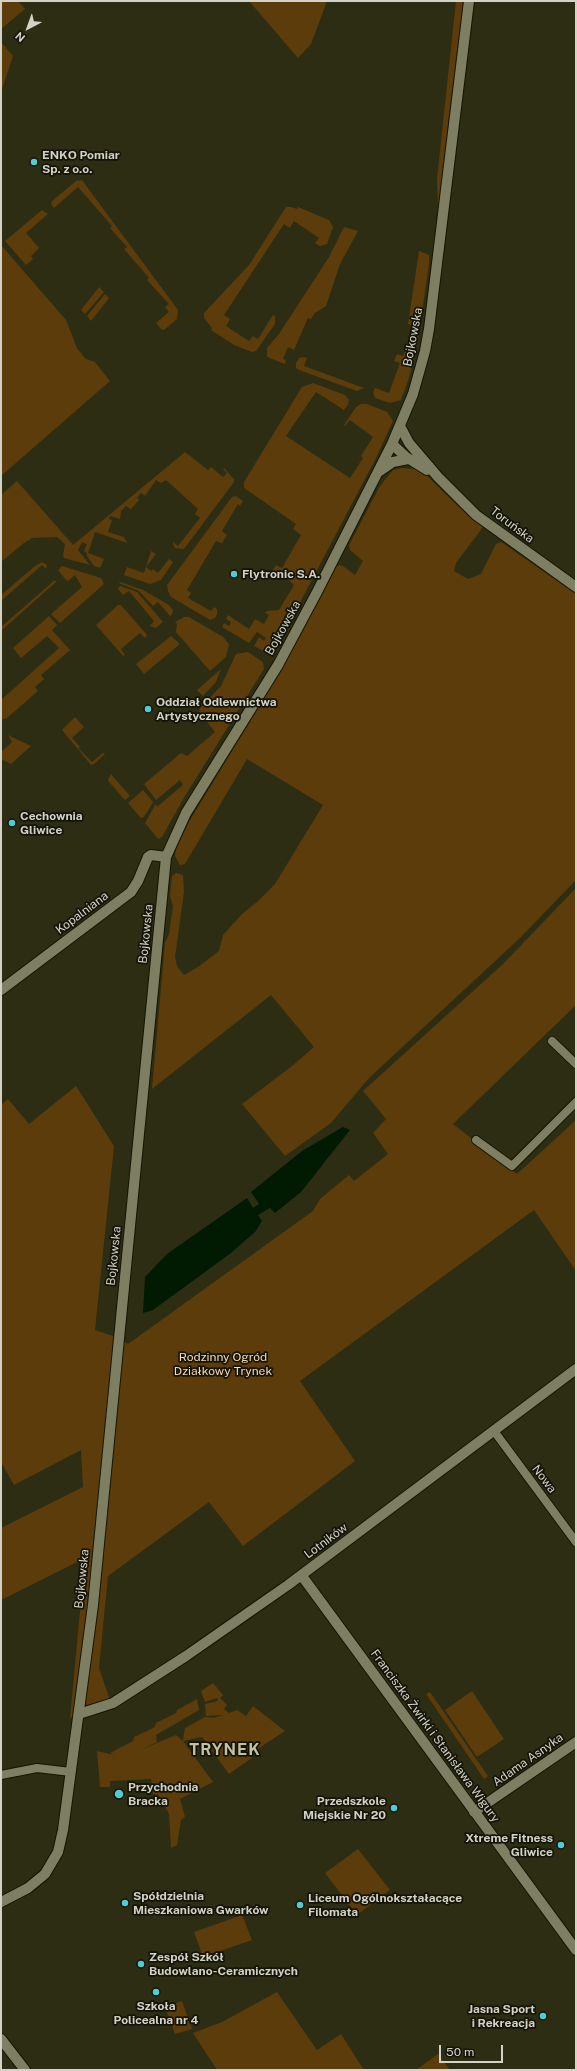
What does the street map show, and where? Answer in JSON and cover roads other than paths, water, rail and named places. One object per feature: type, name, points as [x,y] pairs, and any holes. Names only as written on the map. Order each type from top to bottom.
[{"type":"street","name":"Bojkowska","points":[[1,1902],[37,1882],[52,1865],[62,1838],[92,1612],[166,857],[186,813],[281,658],[379,472],[400,426],[419,373],[429,330],[469,1]]},
{"type":"street","name":"Toruńska","points":[[400,426],[405,438],[438,477],[487,523],[576,587]]},
{"type":"street","name":"Toruńska","points":[[392,444],[408,459],[438,477]]},
{"type":"street","points":[[392,444],[403,444],[414,450]]},
{"type":"street","points":[[379,472],[393,462],[408,459]]},
{"type":"street","name":"Kopalniana","points":[[1,990],[131,892],[138,881],[148,857],[151,855],[166,857]]},
{"type":"street","points":[[552,1041],[576,1064]]},
{"type":"street","points":[[476,1140],[512,1166],[576,1102]]},
{"type":"street","name":"Lotników","points":[[79,1714],[113,1703],[186,1656],[302,1576],[576,1369]]},
{"type":"street","name":"Nowa","points":[[494,1431],[576,1542]]},
{"type":"street","name":"Franciszka Żwirki i Stanisława Wigury","points":[[302,1576],[576,1950]]},
{"type":"street","name":"Adama Asnyka","points":[[474,1812],[576,1742]]},
{"type":"street","points":[[1,1775],[38,1768],[71,1772]]},
{"type":"street","points":[[1,2039],[25,2070]]},
{"type":"place","name":"ENKO Pomiar Sp. z o.o.","points":[[34,162]]},
{"type":"place","name":"Flytronic S.A.","points":[[234,574]]},
{"type":"place","name":"Oddział Odlewnictwa Artystycznego","points":[[148,709]]},
{"type":"place","name":"Cechownia Gliwice","points":[[12,823]]},
{"type":"place","name":"Przychodnia Bracka","points":[[119,1794]]},
{"type":"place","name":"Przedszkole Miejskie Nr 20","points":[[394,1808]]},
{"type":"place","name":"Xtreme Fitness Gliwice","points":[[561,1845]]},
{"type":"place","name":"Spółdzielnia Mieszkaniowa Gwarków","points":[[125,1903]]},
{"type":"place","name":"Liceum Ogólnokształacące Filomata","points":[[300,1905]]},
{"type":"place","name":"Zespół Szkół Budowlano-Ceramicznych","points":[[141,1964]]},
{"type":"place","name":"Szkoła Policealna nr 4","points":[[156,1992]]},
{"type":"place","name":"Jasna Sport i Rekreacja","points":[[543,2016]]},
{"type":"district","name":"TRYNEK","points":[[225,1750]]},
{"type":"park label","name":"Rodzinny Ogród Działkowy Trynek","points":[[223,1364]]}]
